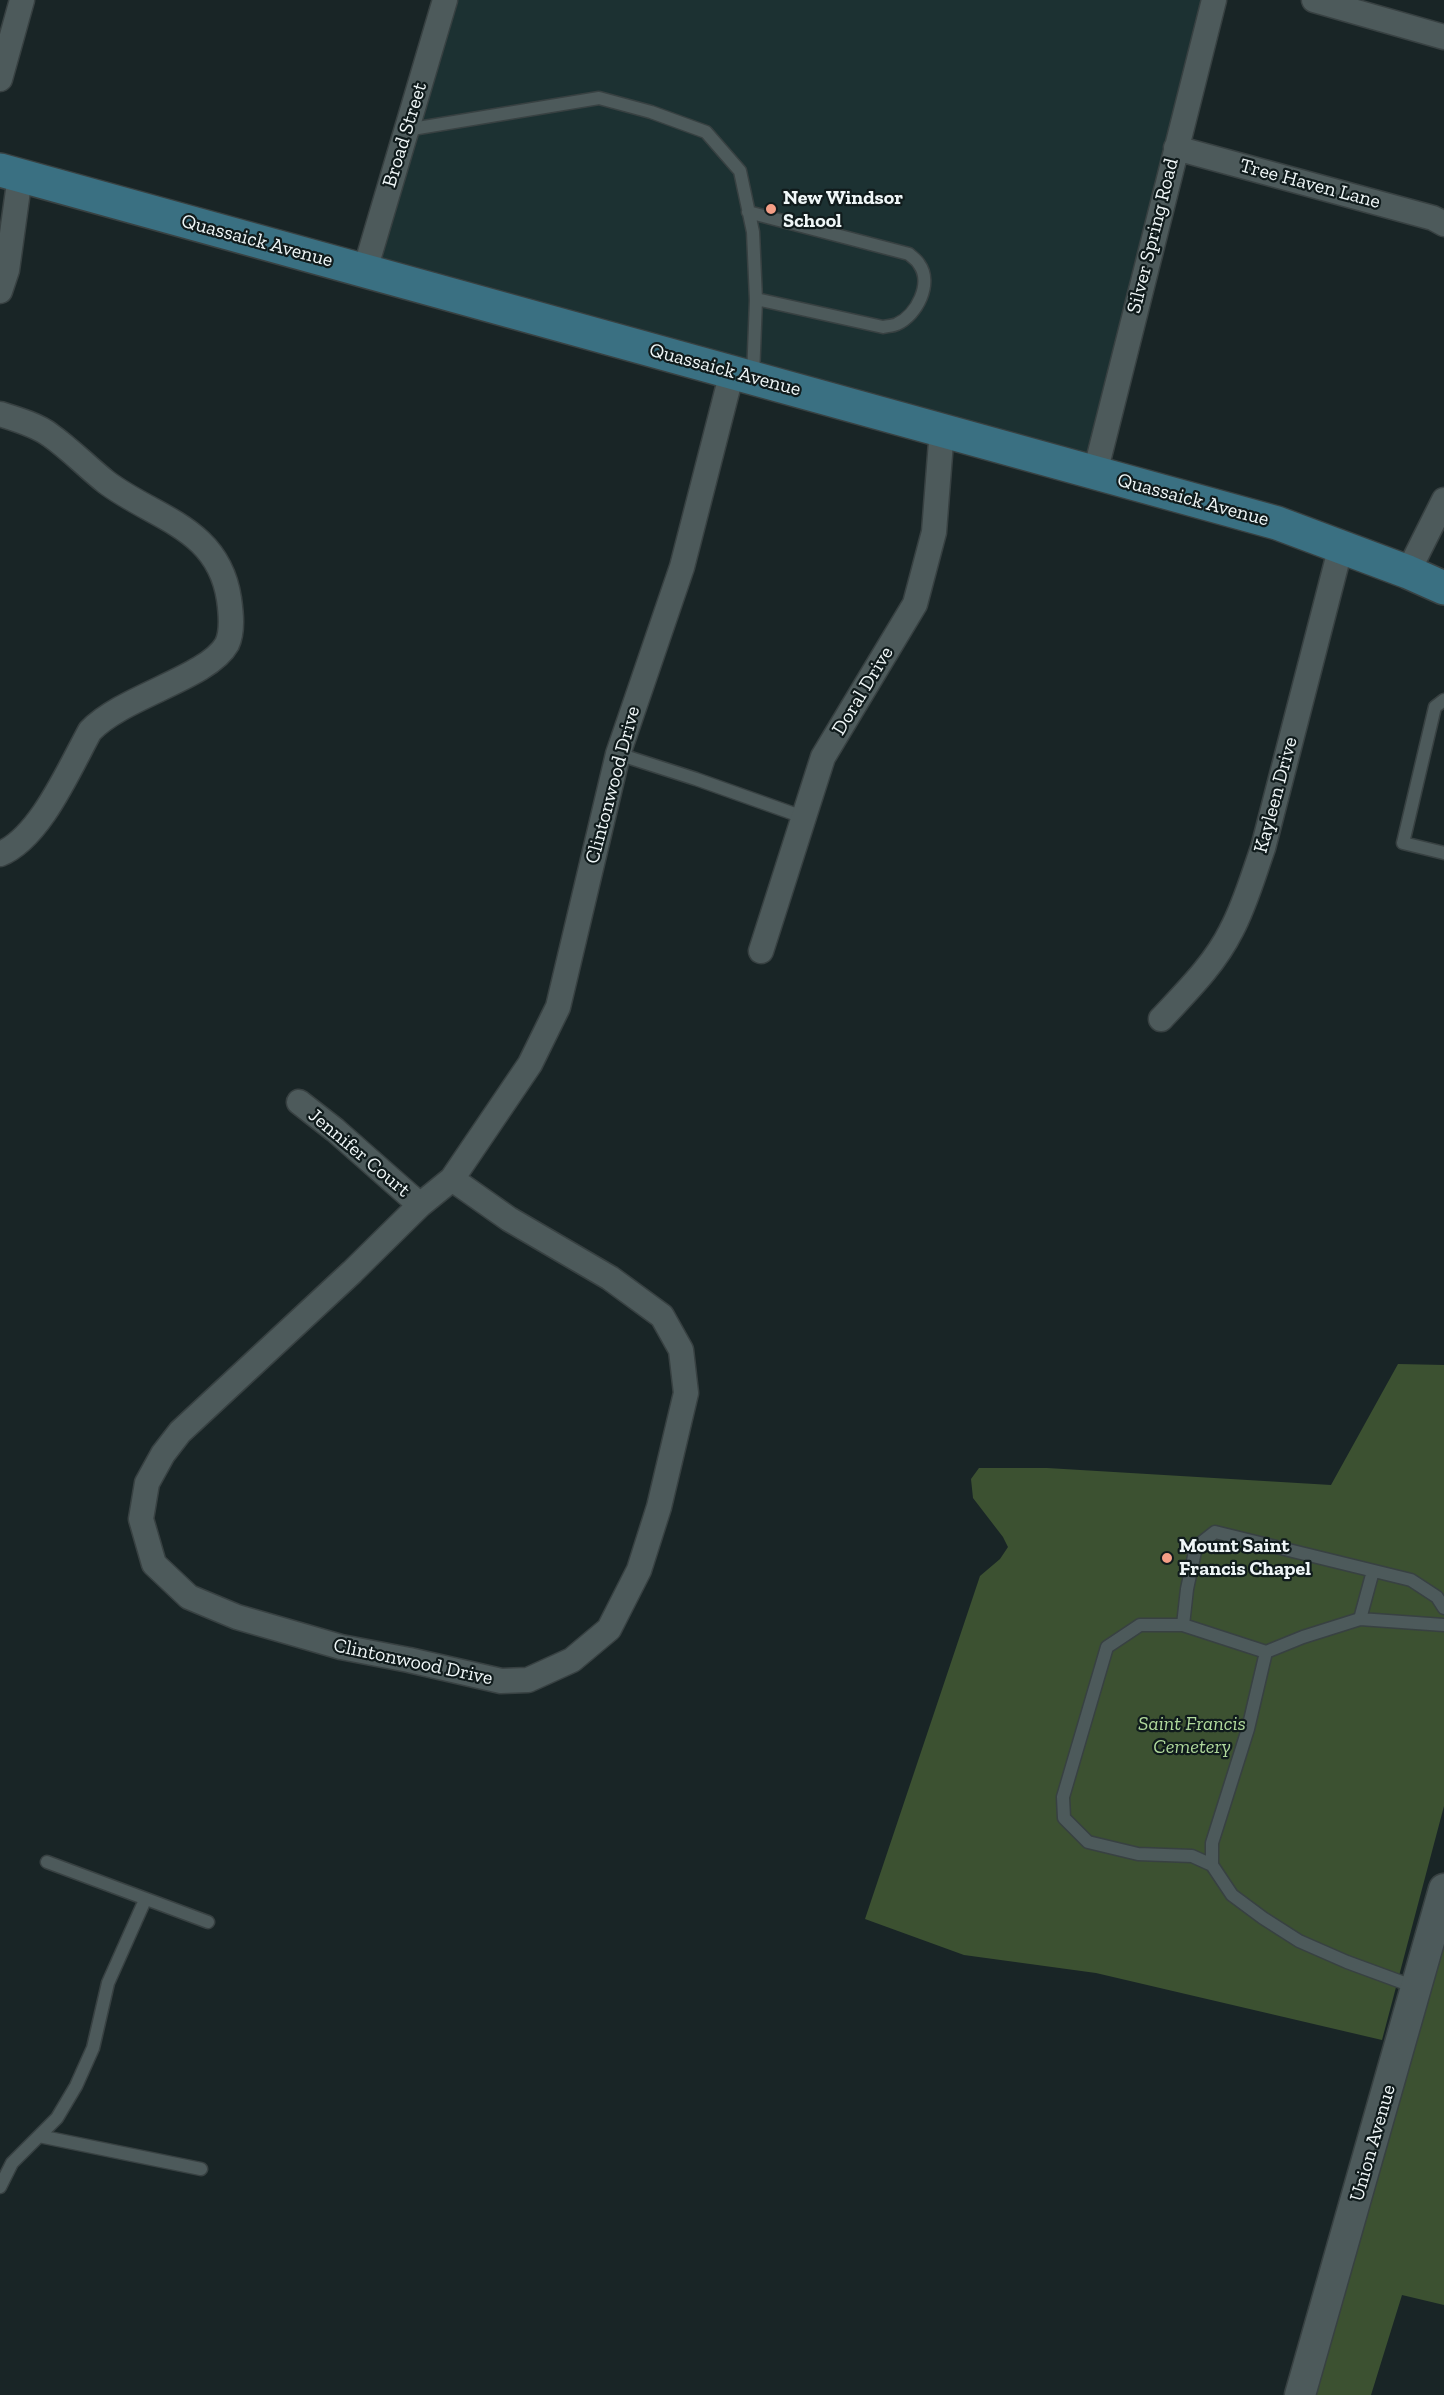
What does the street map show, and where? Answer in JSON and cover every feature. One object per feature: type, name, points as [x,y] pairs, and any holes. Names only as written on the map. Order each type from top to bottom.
[{"type":"main road","name":"Quassaick Avenue","points":[[10,173],[1277,523],[1408,572],[1444,588]]},
{"type":"street","points":[[0,79],[22,0]]},
{"type":"street","name":"Broad Street","points":[[365,270],[445,0]]},
{"type":"street","name":"Silver Spring Road","points":[[1095,473],[1214,0]]},
{"type":"street","points":[[1314,0],[1444,37]]},
{"type":"street","name":"Tree Haven Lane","points":[[1176,148],[1433,218],[1444,224]]},
{"type":"street","points":[[0,291],[7,270],[10,173]]},
{"type":"street","name":"Clintonwood Drive","points":[[452,1179],[509,1220],[610,1278],[662,1316],[681,1350],[686,1393],[659,1507],[639,1570],[609,1629],[572,1660],[528,1680],[501,1681],[340,1647],[237,1617],[199,1601],[181,1590],[154,1564],[141,1519],[147,1484],[163,1454],[180,1432],[352,1272],[420,1205],[452,1179],[530,1064],[558,1006],[618,754],[682,567],[742,374]]},
{"type":"street","points":[[0,414],[48,433],[107,483],[181,525],[198,538],[220,567],[227,588],[231,618],[227,644],[206,666],[131,702],[101,720],[90,731],[35,828],[13,849],[0,854]]},
{"type":"street","name":"Doral Drive","points":[[761,951],[823,758],[915,604],[934,532],[942,429]]},
{"type":"street","points":[[1408,572],[1444,500]]},
{"type":"street","name":"Kayleen Drive","points":[[1161,1020],[1209,965],[1231,932],[1248,891],[1263,848],[1341,546]]},
{"type":"street","name":"Jennifer Court","points":[[298,1102],[334,1130],[420,1205]]},
{"type":"street","name":"Union Avenue","points":[[1300,2395],[1444,1890]]},
{"type":"lane","points":[[406,130],[599,98],[651,112],[706,132],[740,171],[753,232],[756,299],[742,374]]},
{"type":"lane","points":[[748,212],[909,254],[920,265],[924,282],[922,298],[911,313],[897,324],[883,327],[756,299]]},
{"type":"lane","points":[[1444,700],[1435,707],[1403,843],[1444,853]]},
{"type":"lane","points":[[618,754],[803,817]]},
{"type":"lane","points":[[1183,1624],[1187,1589],[1196,1546],[1215,1532],[1411,1580],[1437,1597],[1444,1608]]},
{"type":"lane","points":[[1360,1619],[1373,1571]]},
{"type":"lane","points":[[1417,1988],[1299,1941],[1263,1918],[1232,1894],[1212,1865],[1192,1856],[1138,1854],[1088,1842],[1064,1818],[1063,1797],[1107,1647],[1140,1625],[1183,1624],[1266,1652],[1360,1619],[1444,1625]]},
{"type":"lane","points":[[1212,1865],[1212,1843],[1248,1729],[1266,1652]]},
{"type":"lane","points":[[46,1862],[208,1922]]},
{"type":"lane","points":[[0,2187],[12,2163],[57,2118],[76,2086],[93,2048],[108,1983],[145,1900]]},
{"type":"lane","points":[[39,2136],[201,2169]]},
{"type":"shaded area","name":"New Windsor School","points":[[443,0],[1214,0],[1095,473],[365,270]]},
{"type":"green space","name":"Saint Francis Cemetery","points":[[1398,1364],[1444,1365],[1444,1806],[1382,2040],[1096,1973],[964,1955],[865,1919],[980,1576],[1000,1559],[1008,1547],[973,1498],[971,1479],[979,1468],[1047,1468],[1331,1485]]},
{"type":"green space","points":[[1444,1872],[1444,2305],[1402,2295],[1371,2395],[1300,2395]]},
{"type":"place","name":"New Windsor School","points":[[771,209]]},
{"type":"place","name":"Mount Saint Francis Chapel","points":[[1167,1558]]}]
